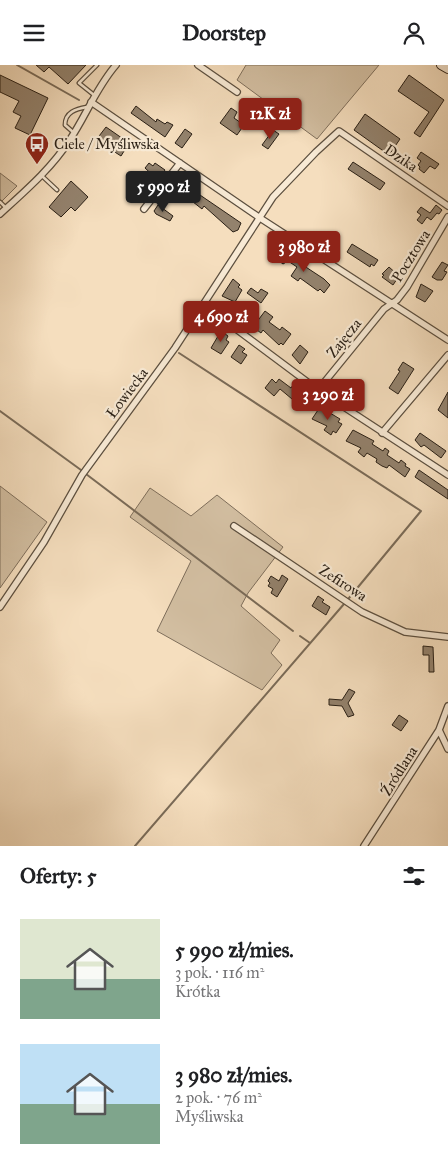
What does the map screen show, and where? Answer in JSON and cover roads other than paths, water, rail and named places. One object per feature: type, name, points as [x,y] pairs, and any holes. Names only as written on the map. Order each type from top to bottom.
[{"type":"street","points":[[0,214],[41,175],[74,133],[94,95],[116,65]]},
{"type":"street","points":[[198,65],[237,92]]},
{"type":"street","points":[[441,65],[448,69]]},
{"type":"street","points":[[90,105],[448,340]]},
{"type":"street","name":"Dzika","points":[[339,131],[448,207]]},
{"type":"street","name":"Łowiecka","points":[[0,607],[44,542],[82,475],[204,305],[273,197],[339,131]]},
{"type":"street","points":[[144,209],[180,163]]},
{"type":"street","name":"Pocztowa","points":[[390,303],[397,299],[407,287],[448,217]]},
{"type":"street","name":"Zajęcza","points":[[318,390],[390,303]]},
{"type":"street","points":[[204,305],[318,390],[448,475]]},
{"type":"street","points":[[382,433],[448,355]]},
{"type":"street","name":"Zefirowa","points":[[234,526],[362,611],[405,632],[448,637]]},
{"type":"street","name":"Źródlana","points":[[364,846],[439,730],[448,707]]},
{"type":"street","points":[[439,730],[448,749]]},
{"type":"lane","points":[[94,95],[79,83],[97,65]]},
{"type":"lane","points":[[74,133],[65,125],[67,116],[72,111],[90,105]]},
{"type":"lane","points":[[41,175],[57,190]]},
{"type":"lane","points":[[0,202],[6,208]]},
{"type":"waterway","points":[[17,65],[79,100]]},
{"type":"waterway","points":[[179,353],[421,511],[349,598]]},
{"type":"waterway","points":[[0,411],[81,470]]},
{"type":"waterway","points":[[86,474],[293,631]]},
{"type":"waterway","points":[[135,846],[344,604]]},
{"type":"waterway","points":[[300,636],[310,643]]},
{"type":"place","name":"Ciele / Myśliwska","points":[[37,165]]}]
